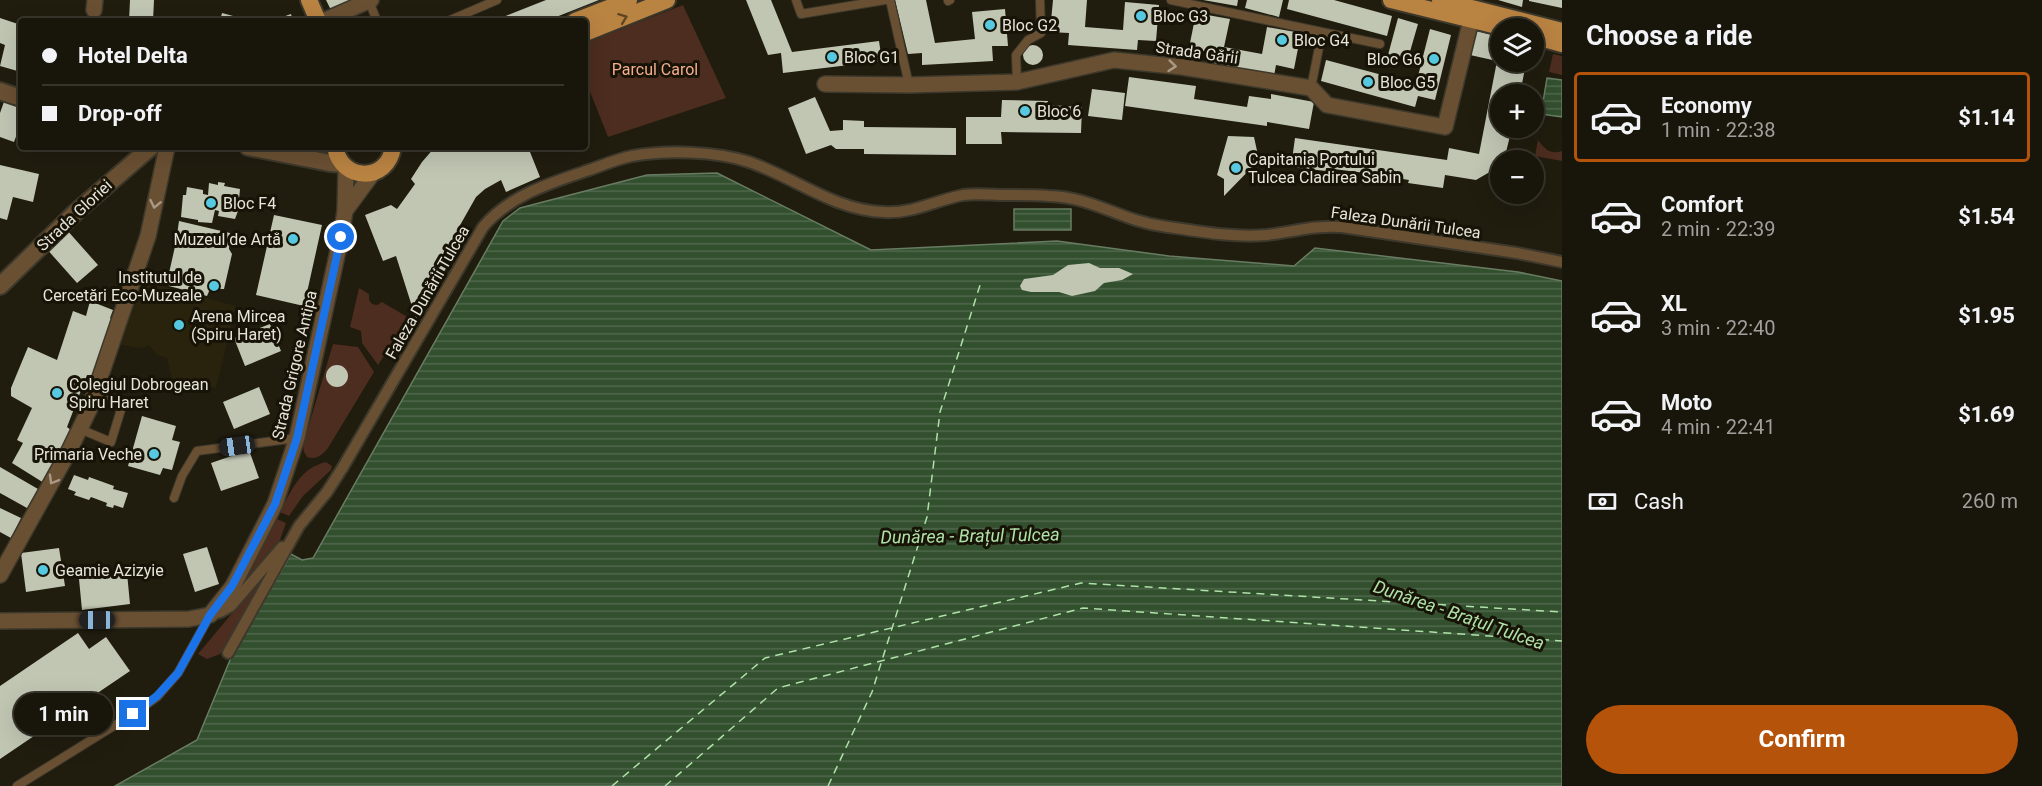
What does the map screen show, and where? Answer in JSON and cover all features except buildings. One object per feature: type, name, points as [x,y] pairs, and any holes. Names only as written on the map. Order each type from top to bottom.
[{"type":"main road","points":[[309,0],[317,18]]},
{"type":"main road","points":[[583,18],[629,0]]},
{"type":"main road","points":[[1391,0],[1490,25]]},
{"type":"main road","points":[[1440,0],[1562,32]]},
{"type":"main road","points":[[588,32],[664,1]]},
{"type":"main road","points":[[1544,39],[1562,44]]},
{"type":"main road","points":[[335,150],[344,166],[357,173],[373,172],[385,164],[392,150]]},
{"type":"street","points":[[330,18],[369,0]]},
{"type":"street","name":"Strada Gării","points":[[825,84],[909,85],[1017,82],[1114,60],[1182,67],[1311,88],[1327,105],[1445,127],[1471,20]]},
{"type":"street","points":[[0,91],[18,97]]},
{"type":"street","name":"Strada Gloriei","points":[[0,286],[76,212],[148,150]]},
{"type":"street","points":[[0,575],[80,429],[96,390],[148,236],[166,150]]},
{"type":"street","points":[[263,150],[344,166]]},
{"type":"street","points":[[302,158],[315,150]]},
{"type":"street","name":"Faleza Dunării Tulcea","points":[[228,653],[299,526],[344,467],[471,244],[490,218],[509,203],[530,192],[558,180],[631,157],[678,153],[737,159],[764,167],[818,194],[870,211],[904,211],[967,194],[1070,197],[1160,226],[1245,235],[1265,235],[1325,226],[1342,227],[1517,253],[1562,262]]},
{"type":"street","name":"Strada Grigore Antipa","points":[[210,615],[232,586],[258,539],[275,504],[297,438],[339,248],[345,211],[344,166]]},
{"type":"street","name":"Strada Grigore Antipa","points":[[345,211],[373,172]]},
{"type":"street","points":[[0,621],[189,619],[210,615],[225,610],[235,602],[299,526]]},
{"type":"lane","points":[[369,0],[376,18]]},
{"type":"lane","points":[[455,18],[497,0]]},
{"type":"lane","points":[[796,0],[801,14],[885,0]]},
{"type":"lane","points":[[890,0],[909,85]]},
{"type":"lane","points":[[1017,82],[1016,55],[1028,40],[1041,33],[1040,0]]},
{"type":"lane","points":[[1170,0],[1380,44]]},
{"type":"lane","points":[[1311,88],[1322,32]]},
{"type":"lane","points":[[80,429],[111,442],[123,403],[96,390]]},
{"type":"lane","points":[[174,498],[182,476],[197,451],[297,438]]},
{"type":"lane","points":[[17,786],[133,714],[157,696],[178,673],[210,615]]},
{"type":"shaded area","name":"Arena Mircea (Spiru Haret)","points":[[139,280],[236,306],[216,388],[172,378],[167,358],[157,355],[149,345],[142,348],[121,345]]},
{"type":"green space","name":"Parcul Carol","points":[[683,5],[726,98],[608,137],[588,87],[588,42]]},
{"type":"green space","points":[[1553,54],[1562,56],[1562,75],[1549,72]]},
{"type":"green space","points":[[1538,140],[1548,150],[1562,151],[1562,161],[1544,158],[1544,150],[1536,150]]},
{"type":"green space","points":[[359,288],[369,294],[372,304],[377,305],[382,302],[409,318],[378,365],[362,343],[361,331],[350,327]]},
{"type":"green space","points":[[333,344],[358,347],[374,372],[328,448],[319,456],[311,458],[307,457],[303,445]]},
{"type":"green space","points":[[326,462],[332,466],[331,470],[303,496],[289,516],[280,512],[297,481],[309,469]]},
{"type":"green space","points":[[277,519],[286,523],[280,540],[239,590]]},
{"type":"green space","points":[[269,569],[220,654],[207,659],[198,654]]},
{"type":"water","points":[[1547,78],[1562,80],[1562,117],[1544,114]]},
{"type":"water","name":"Dunărea - Brațul Tulcea","points":[[717,173],[871,250],[1057,241],[1169,256],[1294,266],[1315,248],[1518,272],[1562,281],[1562,786],[115,786],[197,740],[230,660],[291,554],[302,560],[313,558],[503,221],[520,208],[647,175]]},
{"type":"water","points":[[1014,209],[1071,209],[1071,230],[1014,230]]},
{"type":"ferry route","points":[[828,786],[872,692],[927,517],[940,412],[981,282]]},
{"type":"ferry route","points":[[612,786],[765,658],[1081,583],[1562,612]]},
{"type":"ferry route","points":[[665,786],[778,688],[1083,608],[1562,641]]},
{"type":"place","name":"Bloc G3","points":[[1141,16]]},
{"type":"place","name":"Bloc G2","points":[[990,25]]},
{"type":"place","name":"Bloc G4","points":[[1282,40]]},
{"type":"place","name":"Bloc G1","points":[[832,57]]},
{"type":"place","name":"Bloc G6","points":[[1434,59]]},
{"type":"place","name":"Bloc G5","points":[[1368,82]]},
{"type":"place","name":"Bloc 6","points":[[1025,111]]},
{"type":"place","name":"Capitania Portului Tulcea Cladirea Sabin","points":[[1236,168]]},
{"type":"place","name":"Bloc F4","points":[[211,203]]},
{"type":"place","name":"Muzeul de Artă","points":[[293,239]]},
{"type":"place","name":"Institutul de Cercetări Eco-Muzeale","points":[[214,286]]},
{"type":"place","name":"Arena Mircea (Spiru Haret)","points":[[179,325]]},
{"type":"place","name":"Colegiul Dobrogean Spiru Haret","points":[[57,393]]},
{"type":"place","name":"Primaria Veche","points":[[154,454]]},
{"type":"place","name":"Geamie Azizyie","points":[[43,570]]},
{"type":"route","points":[[133,714],[157,696],[178,673],[210,615],[249,558],[275,504],[297,438],[341,237]]}]
